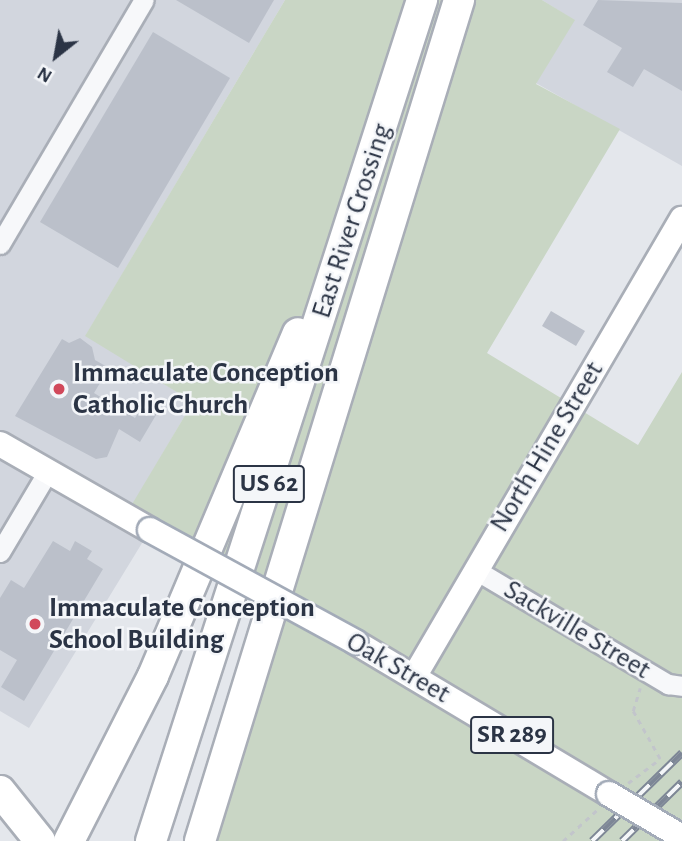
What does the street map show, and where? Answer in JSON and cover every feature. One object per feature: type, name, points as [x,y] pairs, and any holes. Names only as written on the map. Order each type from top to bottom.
[{"type":"highway","name":"East River Crossing","points":[[151,841],[422,0]]},
{"type":"highway","name":"East River Crossing","points":[[200,841],[459,0]]},
{"type":"highway","points":[[71,837],[153,676],[218,530],[383,125]]},
{"type":"highway","points":[[0,791],[40,841]]},
{"type":"main road","name":"North Hine Street","points":[[414,677],[474,569],[682,219]]},
{"type":"main road","name":"Oak Street","points":[[0,444],[47,473],[355,642],[682,837]]},
{"type":"street","points":[[0,244],[144,0]]},
{"type":"street","points":[[0,552],[47,473]]},
{"type":"street","name":"Sackville Street","points":[[474,569],[649,673],[682,686]]},
{"type":"path","points":[[649,673],[635,697],[633,711],[660,759]]},
{"type":"shaded area","points":[[0,0],[285,0],[86,335],[193,402],[126,516],[150,530],[29,728],[0,711]]},
{"type":"shaded area","points":[[542,0],[682,0],[682,166],[536,83],[574,20]]},
{"type":"green space","points":[[285,0],[542,0],[575,20],[536,84],[620,129],[487,353],[638,445],[682,372],[682,841],[200,841],[278,598],[125,516],[193,402],[85,336]]},
{"type":"building","points":[[176,0],[274,0],[249,43]]},
{"type":"building","points":[[598,0],[682,3],[682,91],[644,69],[633,87],[607,72],[622,48],[583,25]]},
{"type":"building","points":[[153,32],[230,78],[118,268],[40,222]]},
{"type":"building","points":[[551,311],[585,331],[576,346],[542,326]]},
{"type":"building","points":[[80,338],[92,347],[95,360],[109,368],[94,393],[135,418],[145,402],[159,410],[140,442],[119,429],[107,457],[96,459],[15,416],[62,339],[69,343]]},
{"type":"building","name":"Immaculate Conception School Building","points":[[53,541],[70,551],[75,541],[92,551],[87,559],[103,569],[24,701],[1,687],[17,660],[0,650],[0,598],[11,580],[24,588]]},
{"type":"railway","points":[[592,841],[682,753]]},
{"type":"railway","points":[[622,841],[682,782]]},
{"type":"place","name":"Immaculate Conception Catholic Church","points":[[59,389]]},
{"type":"place","name":"Immaculate Conception School Building","points":[[35,624]]}]
